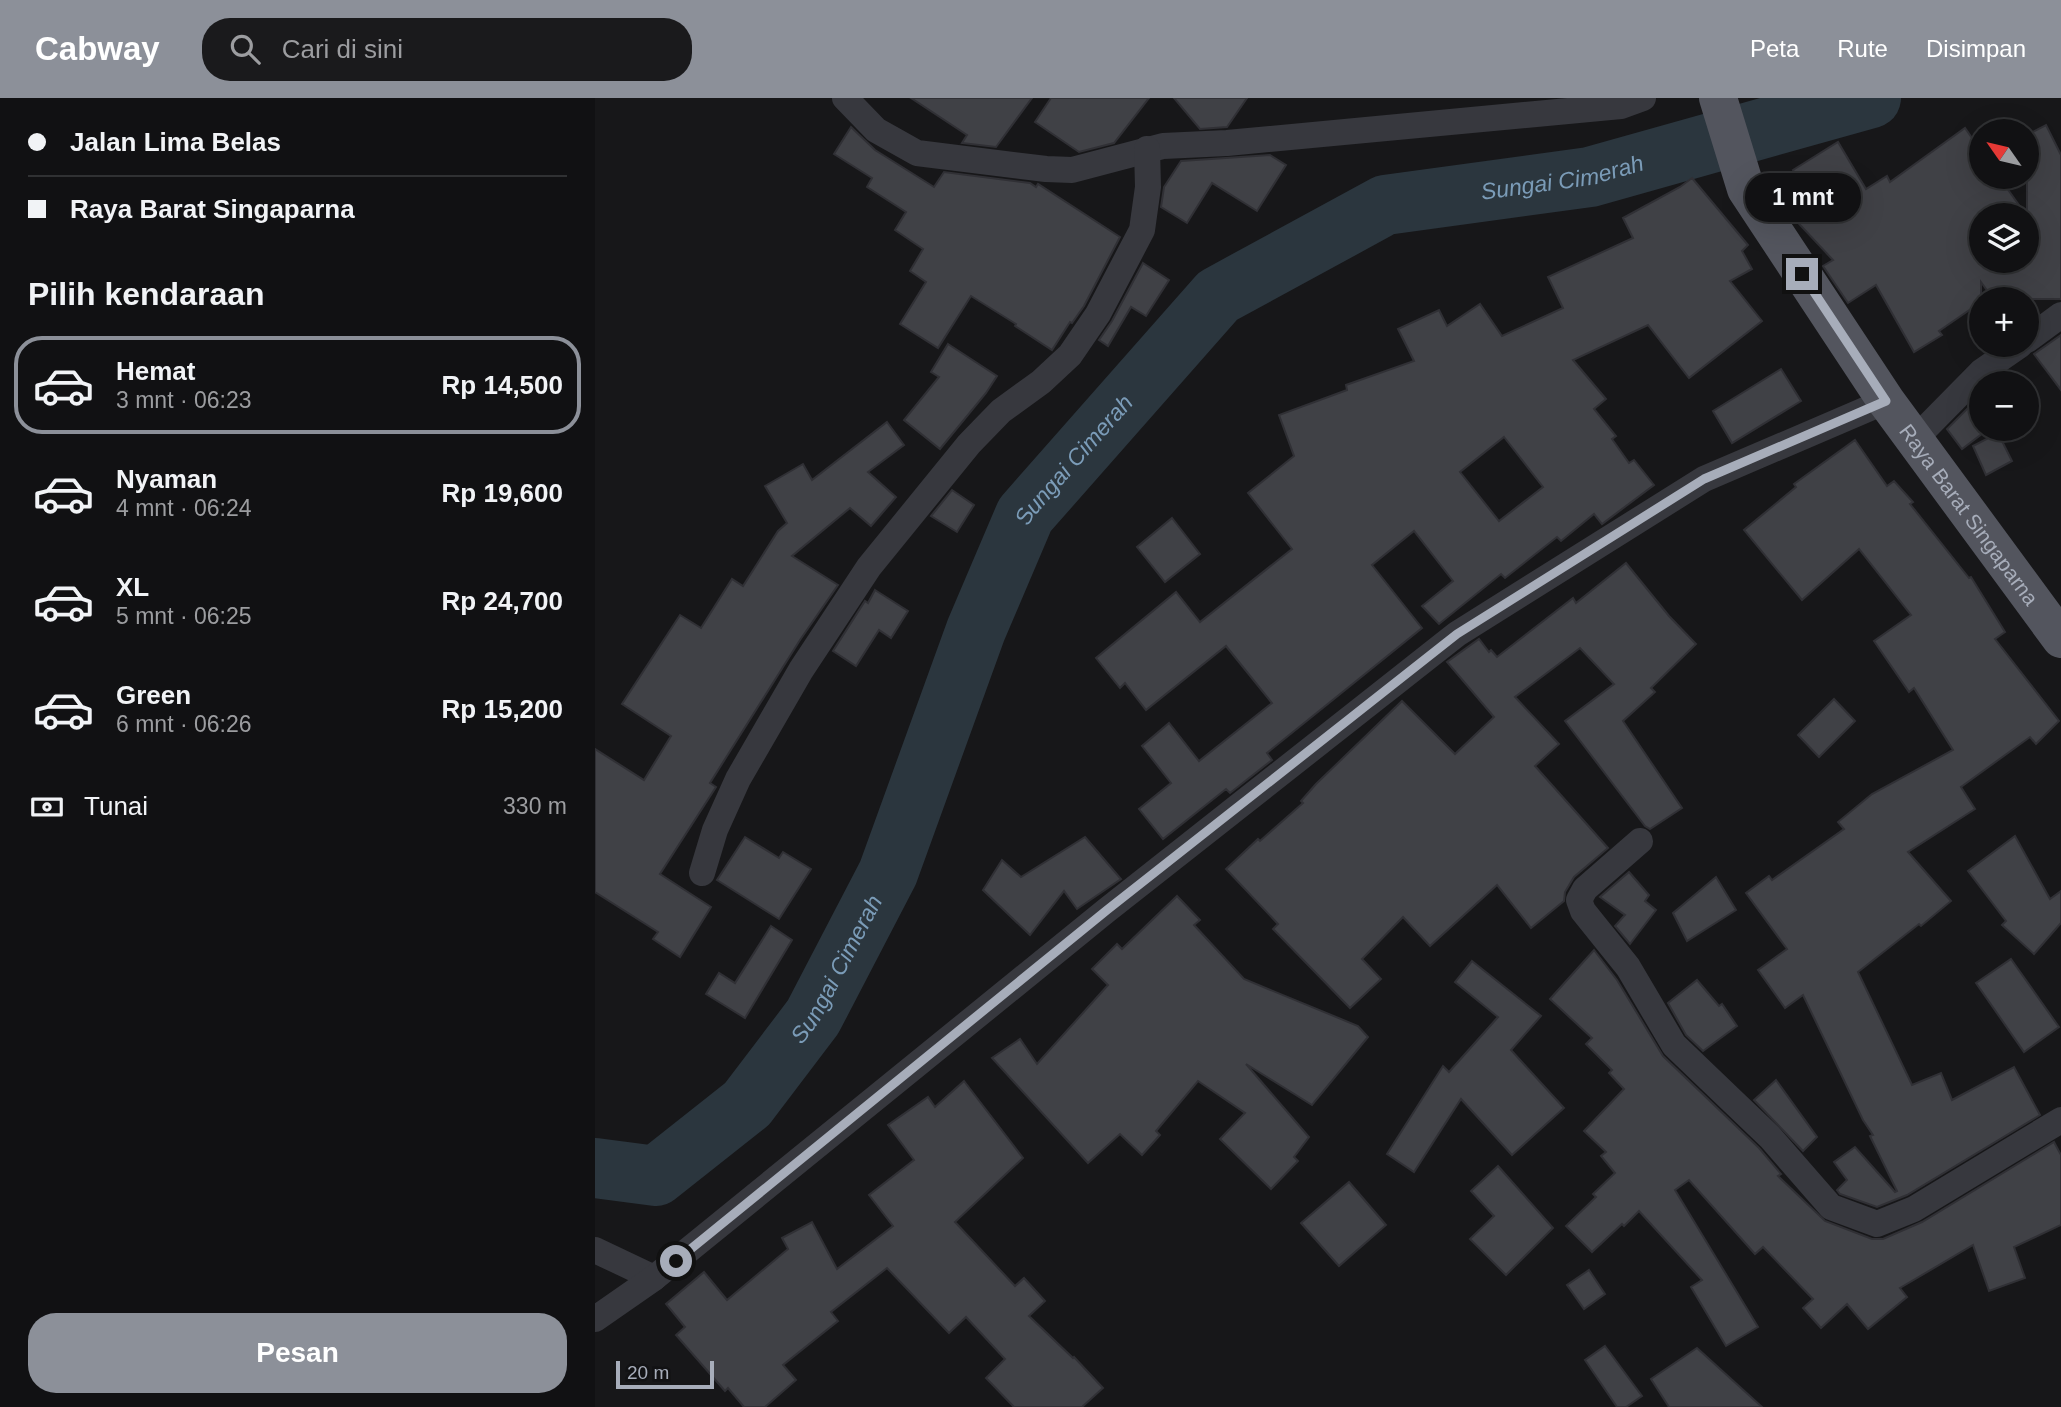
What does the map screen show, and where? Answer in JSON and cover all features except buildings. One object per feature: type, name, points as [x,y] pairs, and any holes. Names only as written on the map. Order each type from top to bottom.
[{"type":"main road","name":"Raya Barat Singaparna","points":[[1718,98],[1746,189],[1886,401],[2061,639]]},
{"type":"street","points":[[845,98],[876,130],[917,153],[1072,170],[1147,149],[1621,106],[1643,98]]},
{"type":"street","points":[[702,873],[715,830],[738,779],[800,670],[869,567],[969,444],[1001,411],[1041,383],[1070,355],[1098,314],[1142,230],[1148,187],[1147,149]]},
{"type":"street","points":[[2039,331],[2061,315]]},
{"type":"street","points":[[1914,440],[1981,372],[2002,357]]},
{"type":"street","points":[[595,1319],[654,1278],[1107,910],[1457,634],[1704,479],[1886,401]]},
{"type":"street","points":[[1640,841],[1585,889],[1579,900],[1583,911],[1628,967],[1674,1045],[1770,1138],[1831,1207],[1877,1224],[1914,1209],[2061,1120]]},
{"type":"street","points":[[595,1250],[654,1278]]},
{"type":"waterway","name":"Sungai Cimerah","points":[[595,1168],[656,1176],[747,1104],[813,1017],[888,873],[976,630],[1025,515],[1218,296],[1385,205],[1590,177],[1871,98]]},
{"type":"route","points":[[676,1261],[1107,910],[1457,634],[1704,479],[1886,401],[1802,274]]}]
